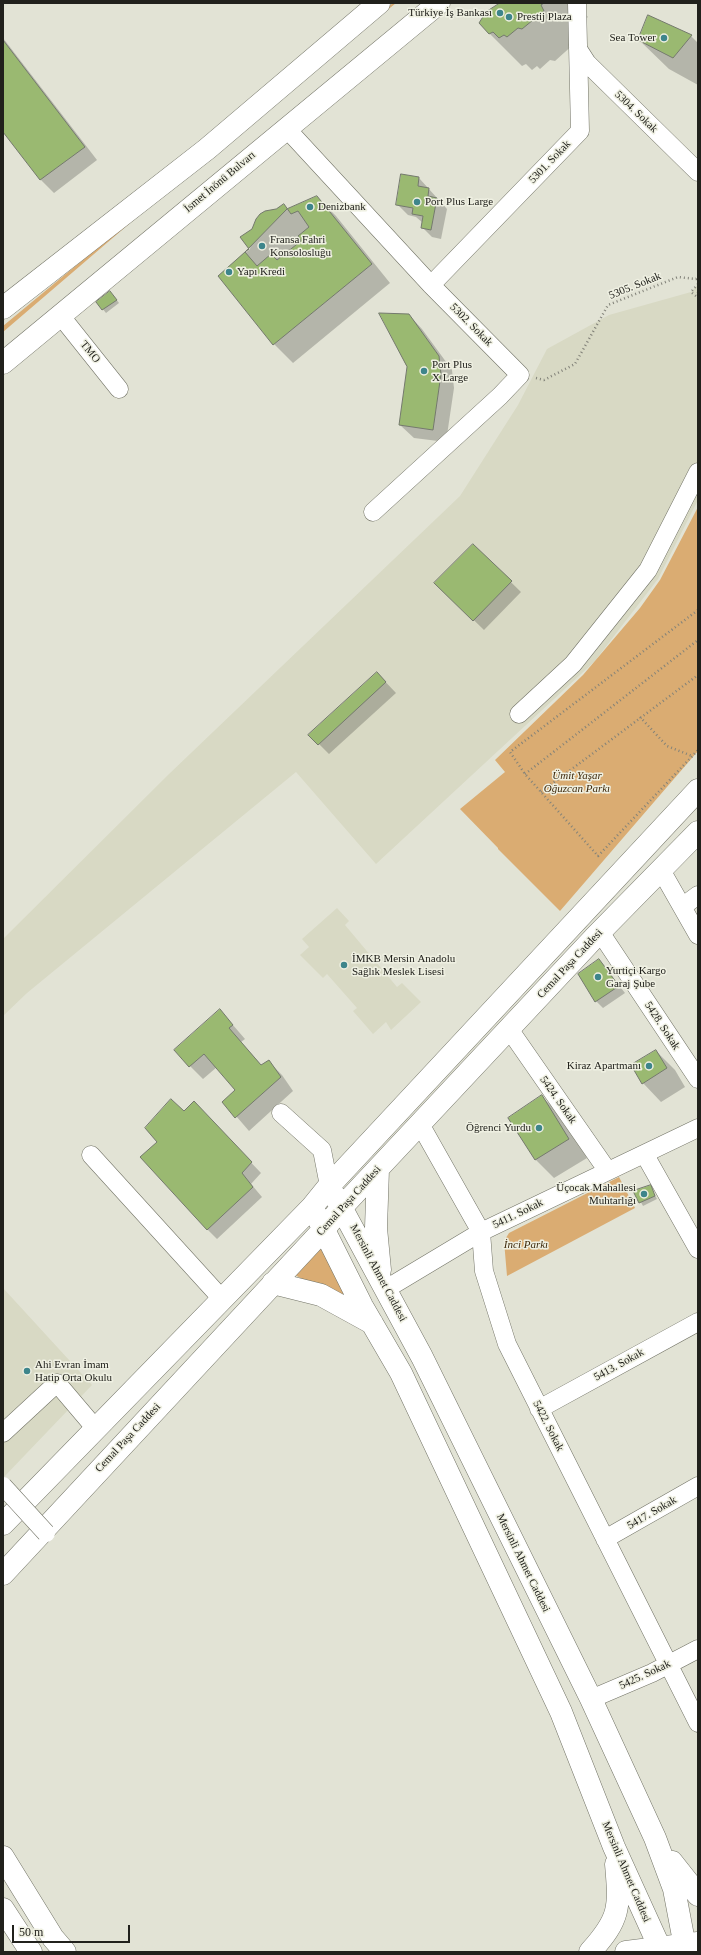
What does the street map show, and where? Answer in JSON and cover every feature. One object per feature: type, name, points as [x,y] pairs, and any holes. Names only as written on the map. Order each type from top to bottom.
[{"type":"main road","points":[[3,308],[207,149],[379,3]]},
{"type":"main road","name":"İsmet İnönü Bulvarı","points":[[3,363],[439,3]]},
{"type":"main road","points":[[3,1524],[312,1207],[328,1186],[698,790]]},
{"type":"main road","name":"Cemal Paşa Caddesi","points":[[3,1574],[342,1207],[600,932],[698,832]]},
{"type":"main road","points":[[378,1169],[376,1228],[384,1284]]},
{"type":"main road","name":"Mersinli Ahmet Caddesi","points":[[328,1186],[342,1207],[426,1364],[591,1699],[655,1838],[674,1889],[690,1946]]},
{"type":"main road","name":"Mersinli Ahmet Caddesi","points":[[312,1207],[372,1323],[401,1373],[561,1712],[614,1847],[661,1949]]},
{"type":"main road","points":[[273,1283],[321,1295],[372,1323]]},
{"type":"main road","points":[[533,1653],[570,1658]]},
{"type":"main road","points":[[655,1838],[687,1883],[698,1895]]},
{"type":"main road","points":[[590,1952],[607,1933],[615,1918],[619,1892],[614,1847]]},
{"type":"main road","points":[[3,1857],[53,1938],[65,1952]]},
{"type":"main road","points":[[3,1909],[31,1952]]},
{"type":"main road","points":[[626,1952],[690,1946]]},
{"type":"street","name":"5301. Sokak","points":[[431,285],[580,131],[577,3]]},
{"type":"street","name":"5304. Sokak","points":[[578,49],[587,63],[698,172]]},
{"type":"street","name":"5302. Sokak","points":[[286,128],[431,285],[520,375]]},
{"type":"street","name":"TMO","points":[[60,316],[119,389]]},
{"type":"street","points":[[373,512],[500,396],[520,375]]},
{"type":"street","points":[[519,714],[573,664],[648,570],[698,472]]},
{"type":"street","points":[[661,870],[698,935]]},
{"type":"street","points":[[682,907],[698,895]]},
{"type":"street","name":"5428. Sokak","points":[[600,932],[698,1079]]},
{"type":"street","name":"5424. Sokak","points":[[509,1029],[607,1170]]},
{"type":"street","points":[[281,1113],[322,1150],[328,1186]]},
{"type":"street","name":"5422. Sokak","points":[[420,1124],[481,1232],[484,1271],[507,1344],[698,1723]]},
{"type":"street","name":"5411. Sokak","points":[[384,1284],[481,1232],[607,1170],[645,1155],[698,1128]]},
{"type":"street","points":[[92,1155],[222,1299]]},
{"type":"street","points":[[645,1155],[698,1249]]},
{"type":"street","name":"5413. Sokak","points":[[540,1409],[698,1322]]},
{"type":"street","points":[[3,1433],[57,1383],[96,1428]]},
{"type":"street","points":[[3,1486],[46,1533],[25,1551]]},
{"type":"street","name":"5417. Sokak","points":[[605,1539],[698,1486]]},
{"type":"street","name":"5425. Sokak","points":[[591,1699],[669,1664],[698,1649]]},
{"type":"path","name":"5305. Sokak","points":[[520,375],[544,380],[575,364],[608,305],[678,277],[696,279],[698,277]]},
{"type":"path","points":[[698,284],[691,292],[696,296],[698,293]]},
{"type":"path","points":[[698,610],[510,752],[525,774],[598,856],[698,750]]},
{"type":"path","points":[[525,774],[698,640]]},
{"type":"path","points":[[541,792],[698,675]]},
{"type":"path","points":[[640,717],[667,746],[692,756]]},
{"type":"shaded area","points":[[698,284],[698,500],[658,579],[594,662],[376,864],[296,772],[27,993],[3,1016],[3,939],[169,774],[460,496],[518,405],[547,349],[609,315],[691,292]]},
{"type":"shaded area","name":"İMKB Mersin Anadolu Sağlık Meslek Lisesi","points":[[337,908],[349,921],[345,925],[397,987],[402,983],[421,1002],[391,1030],[386,1022],[373,1034],[353,1011],[357,1008],[327,974],[323,978],[300,955],[309,947],[302,939]]},
{"type":"shaded area","points":[[3,1288],[92,1385],[3,1478]]},
{"type":"green space","points":[[393,3],[396,3],[171,188],[3,332],[3,326]]},
{"type":"green space","name":"Ümit Yaşar Oğuzcan Parkı","points":[[698,507],[698,751],[560,911],[460,809],[505,772],[495,760],[583,675],[640,608],[660,580]]},
{"type":"green space","name":"İnci Parkı","points":[[619,1177],[635,1208],[507,1276],[504,1241],[509,1233]]},
{"type":"green space","points":[[324,1244],[358,1310],[295,1275]]},
{"type":"building","name":"Prestij Plaza","points":[[500,3],[544,3],[541,5],[544,11],[522,29],[518,28],[507,37],[504,35],[499,38],[493,32],[489,34],[479,23],[486,12]]},
{"type":"building","name":"Sea Tower","points":[[648,15],[692,35],[673,58],[638,40]]},
{"type":"building","points":[[3,40],[85,147],[40,180],[3,132]]},
{"type":"building","name":"Port Plus Large","points":[[401,174],[419,177],[418,186],[429,188],[428,196],[437,198],[431,230],[421,228],[423,216],[412,214],[413,208],[396,205]]},
{"type":"building","points":[[317,196],[372,264],[273,345],[218,276],[245,252],[287,209]]},
{"type":"building","points":[[284,204],[291,214],[298,211],[309,227],[298,236],[301,241],[277,260],[271,254],[257,266],[245,252],[249,249],[240,237],[252,229],[260,214],[265,211],[276,209]]},
{"type":"building","points":[[110,291],[117,300],[102,310],[96,302]]},
{"type":"building","name":"Port Plus X Large","points":[[379,313],[409,314],[439,356],[441,374],[433,430],[399,425],[407,367]]},
{"type":"building","points":[[473,544],[512,581],[473,621],[434,583]]},
{"type":"building","points":[[377,672],[386,682],[318,745],[308,735]]},
{"type":"building","points":[[599,959],[619,986],[595,1002],[578,974]]},
{"type":"building","points":[[220,1009],[233,1025],[229,1028],[261,1065],[269,1060],[281,1077],[235,1118],[222,1102],[235,1090],[204,1054],[189,1067],[174,1050]]},
{"type":"building","name":"Kiraz Apartmanı","points":[[656,1050],[667,1068],[642,1084],[631,1065]]},
{"type":"building","name":"Öğrenci Yurdu","points":[[542,1095],[569,1139],[535,1160],[508,1118]]},
{"type":"building","points":[[171,1099],[184,1111],[194,1101],[252,1162],[242,1173],[253,1187],[207,1230],[140,1157],[157,1142],[145,1128]]},
{"type":"building","name":"Üçocak Mahallesi Muhtarlığı","points":[[651,1185],[655,1196],[639,1203],[633,1191]]},
{"type":"place","name":"Türkiye İş Bankası","points":[[500,13]]},
{"type":"place","name":"Prestij Plaza","points":[[509,17]]},
{"type":"place","name":"Sea Tower","points":[[664,38]]},
{"type":"place","name":"Port Plus Large","points":[[417,202]]},
{"type":"place","name":"Denizbank","points":[[310,207]]},
{"type":"place","name":"Fransa Fahri Konsolosluğu","points":[[262,246]]},
{"type":"place","name":"Yapı Kredi","points":[[229,272]]},
{"type":"place","name":"Port Plus X Large","points":[[424,371]]},
{"type":"place","name":"İMKB Mersin Anadolu Sağlık Meslek Lisesi","points":[[344,965]]},
{"type":"place","name":"Yurtiçi Kargo Garaj Şube","points":[[598,977]]},
{"type":"place","name":"Kiraz Apartmanı","points":[[649,1066]]},
{"type":"place","name":"Öğrenci Yurdu","points":[[539,1128]]},
{"type":"place","name":"Üçocak Mahallesi Muhtarlığı","points":[[644,1194]]},
{"type":"place","name":"Ahi Evran İmam Hatip Orta Okulu","points":[[27,1371]]}]
